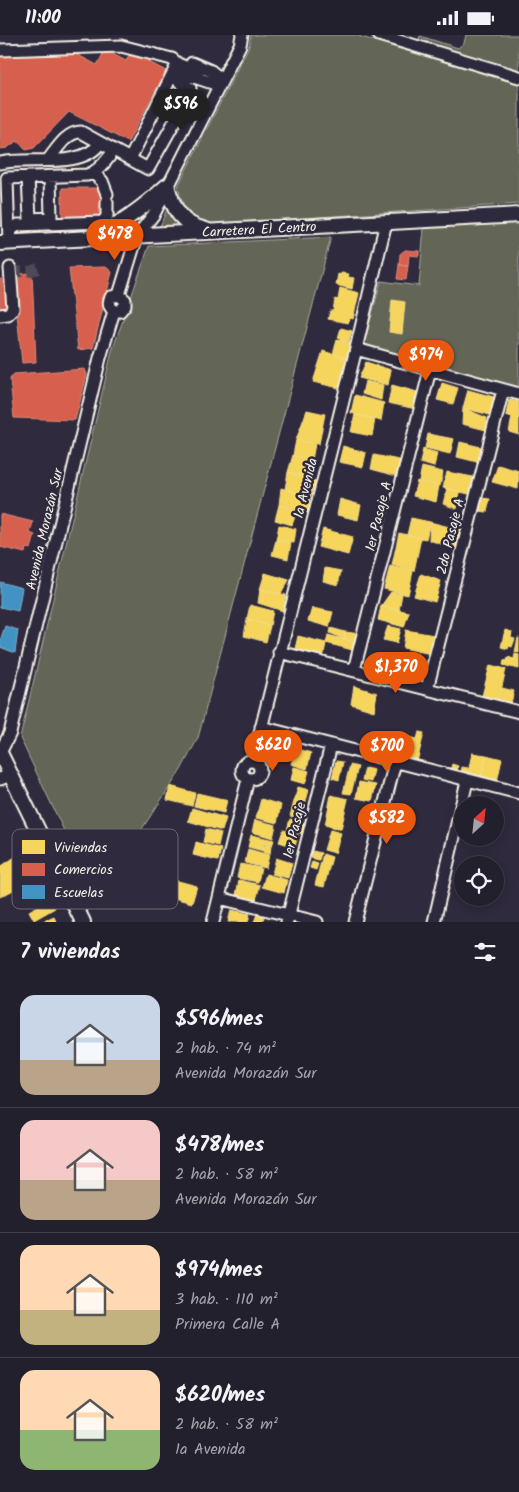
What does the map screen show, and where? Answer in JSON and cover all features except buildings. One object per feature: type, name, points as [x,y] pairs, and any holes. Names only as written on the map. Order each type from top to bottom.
[{"type":"main road","points":[[90,239],[133,215],[167,186],[172,204],[183,219],[195,227],[217,232]]},
{"type":"main road","name":"Carretera El Centro","points":[[6,241],[90,239],[519,215]]},
{"type":"main road","points":[[0,753],[6,777],[34,829]]},
{"type":"main road","points":[[76,909],[83,922]]},
{"type":"street","name":"Avenida Morazán Sur","points":[[0,753],[10,733],[100,357],[114,311],[120,311],[125,305],[125,299],[119,295],[137,236],[154,214],[240,45],[242,35]]},
{"type":"street","points":[[379,35],[519,77]]},
{"type":"street","points":[[0,50],[121,46],[172,59],[180,83],[190,88],[189,96],[148,169],[82,133],[74,132],[67,137],[48,160]]},
{"type":"street","points":[[130,159],[175,70],[185,62],[198,65],[220,82]]},
{"type":"street","points":[[0,163],[73,159],[93,151],[100,143]]},
{"type":"street","points":[[6,241],[7,178],[84,175],[93,173],[103,166],[109,157]]},
{"type":"street","points":[[6,241],[12,229],[18,225],[104,222],[107,216],[107,198],[102,181],[93,173]]},
{"type":"street","points":[[28,177],[30,219],[51,218],[50,177]]},
{"type":"street","name":"1a Avenida","points":[[213,922],[248,779],[254,779],[260,773],[260,767],[253,761],[386,222]]},
{"type":"street","points":[[0,315],[8,314],[13,309],[10,268]]},
{"type":"street","points":[[356,349],[519,394]]},
{"type":"street","name":"1er Pasaje A","points":[[354,670],[430,370]]},
{"type":"street","name":"2do Pasaje A","points":[[426,689],[503,390]]},
{"type":"street","points":[[279,652],[519,711]]},
{"type":"street","points":[[261,727],[466,781],[519,793]]},
{"type":"street","name":"1er Pasaje","points":[[288,918],[331,745]]},
{"type":"street","points":[[355,922],[395,762]]},
{"type":"street","points":[[434,922],[466,781]]},
{"type":"street","points":[[219,898],[288,918],[317,922]]},
{"type":"green space","points":[[251,35],[355,35],[414,53],[420,36],[458,48],[464,43],[466,35],[519,35],[519,204],[212,224],[198,220],[188,212],[178,186],[249,46]]},
{"type":"green space","points":[[167,209],[175,221],[183,228],[155,230],[161,224]]},
{"type":"green space","points":[[519,223],[519,389],[363,347],[381,281],[419,286],[424,226]]},
{"type":"green space","points":[[331,237],[198,738],[181,770],[142,829],[63,829],[20,738],[112,351],[149,246]]},
{"type":"tunnel","points":[[11,272],[31,271],[43,267]]}]
